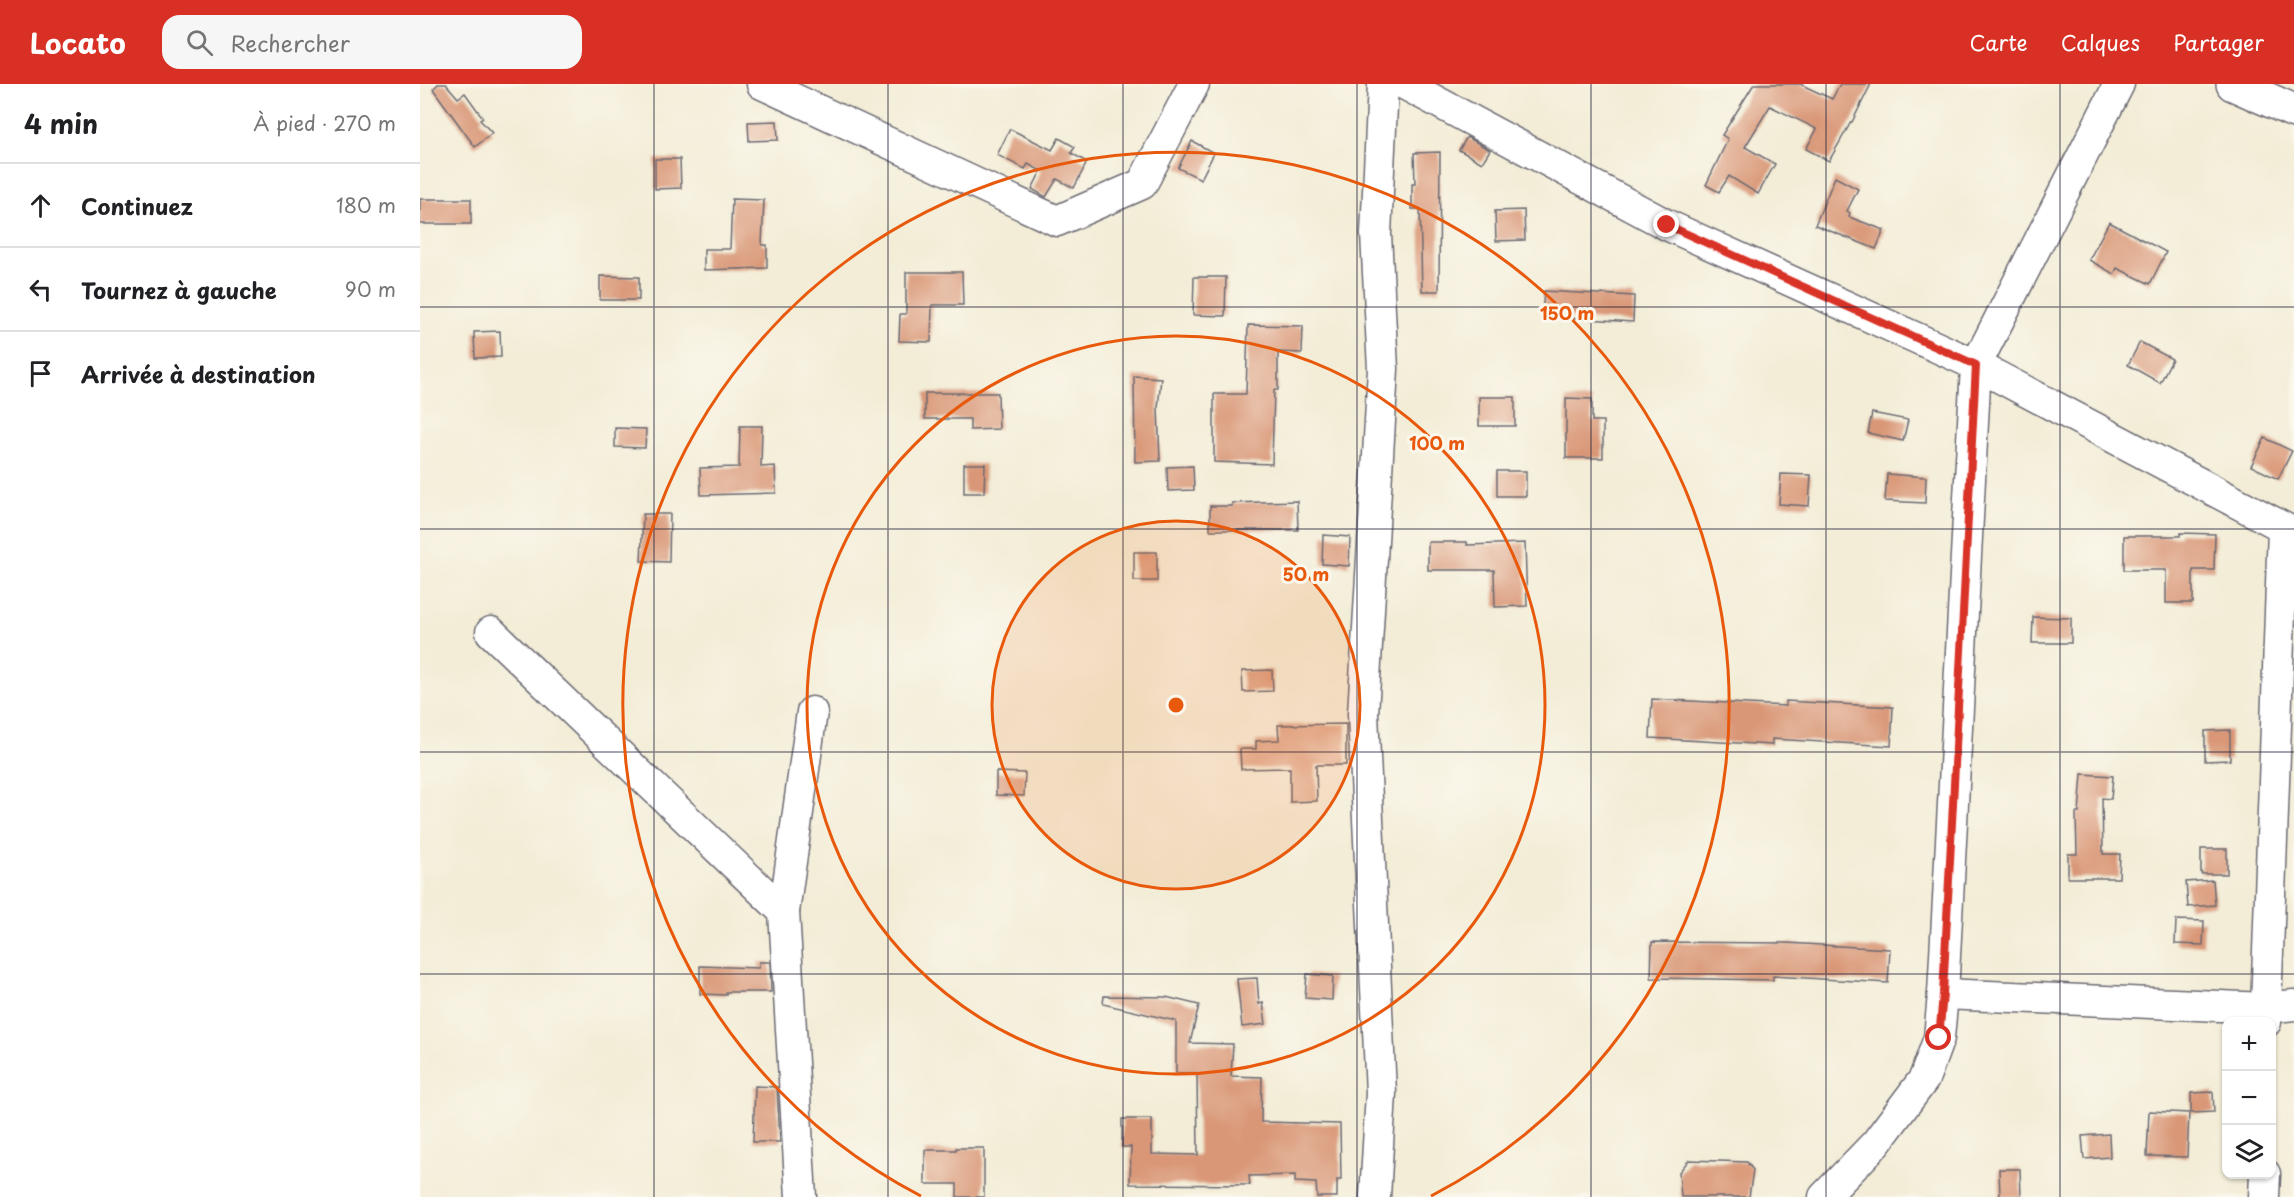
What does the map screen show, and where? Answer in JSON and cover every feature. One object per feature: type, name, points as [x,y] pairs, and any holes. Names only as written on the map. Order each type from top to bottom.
[{"type":"main road","points":[[2233,84],[2294,111]]},
{"type":"street","points":[[762,84],[1057,221],[1142,184],[1194,84]]},
{"type":"street","points":[[1375,1197],[1381,1093],[1363,714],[1383,369],[1376,234],[1383,84]]},
{"type":"street","points":[[1404,84],[1667,225],[1976,365],[2289,531],[2276,1011],[1943,994]]},
{"type":"street","points":[[1824,1197],[1876,1143],[1924,1079],[1939,1038],[1976,365],[2119,84]]},
{"type":"street","points":[[491,632],[784,912]]},
{"type":"street","points":[[801,1197],[784,912],[812,712]]},
{"type":"street","points":[[2264,1197],[2265,1179]]},
{"type":"building","points":[[438,84],[446,84],[458,98],[465,93],[483,118],[480,120],[492,133],[475,147],[433,89]]},
{"type":"building","points":[[1754,84],[1800,84],[1832,99],[1840,84],[1871,84],[1829,161],[1806,149],[1817,129],[1770,106],[1745,147],[1775,164],[1758,194],[1729,176],[1719,192],[1706,185],[1728,139],[1722,135]]},
{"type":"building","points":[[777,121],[778,140],[749,141],[748,122]]},
{"type":"building","points":[[1010,129],[1052,150],[1059,138],[1075,147],[1071,153],[1087,162],[1074,188],[1057,179],[1046,197],[1032,189],[1041,171],[1028,164],[1025,169],[997,155]]},
{"type":"building","points":[[1467,137],[1490,150],[1482,163],[1459,150]]},
{"type":"building","points":[[1192,141],[1214,153],[1201,179],[1178,168]]},
{"type":"building","points":[[1440,152],[1439,291],[1422,291],[1420,209],[1412,209],[1412,184],[1415,184],[1414,153]]},
{"type":"building","points":[[655,159],[680,159],[681,188],[655,189]]},
{"type":"building","points":[[1835,177],[1858,189],[1847,211],[1850,213],[1849,217],[1884,230],[1876,249],[1815,225]]},
{"type":"building","points":[[420,199],[471,199],[471,224],[420,224]]},
{"type":"building","points":[[732,199],[764,200],[762,245],[767,245],[767,268],[704,270],[704,249],[730,249]]},
{"type":"building","points":[[1524,210],[1525,240],[1496,241],[1495,211]]},
{"type":"building","points":[[2109,222],[2166,252],[2150,284],[2117,268],[2114,274],[2089,260]]},
{"type":"building","points":[[906,272],[962,272],[963,305],[932,305],[931,342],[899,341],[900,314],[906,314]]},
{"type":"building","points":[[600,276],[639,277],[639,300],[600,300]]},
{"type":"building","points":[[1194,277],[1226,277],[1225,316],[1193,315]]},
{"type":"building","points":[[1544,291],[1634,296],[1633,322],[1542,316]]},
{"type":"building","points":[[1248,325],[1303,326],[1302,353],[1278,352],[1278,390],[1274,390],[1272,464],[1214,462],[1214,394],[1246,394]]},
{"type":"building","points":[[500,331],[501,357],[475,358],[474,332]]},
{"type":"building","points":[[2140,342],[2172,359],[2160,383],[2128,365]]},
{"type":"building","points":[[1134,376],[1161,378],[1158,408],[1160,461],[1135,462]]},
{"type":"building","points":[[925,393],[998,393],[999,429],[970,430],[970,419],[925,419]]},
{"type":"building","points":[[1479,397],[1515,397],[1515,426],[1479,426]]},
{"type":"building","points":[[1566,398],[1592,399],[1592,421],[1603,421],[1603,458],[1566,458]]},
{"type":"building","points":[[1872,413],[1908,420],[1903,441],[1868,433]]},
{"type":"building","points":[[740,426],[762,426],[761,467],[775,466],[776,493],[701,495],[700,468],[739,467]]},
{"type":"building","points":[[615,428],[646,429],[645,448],[615,447]]},
{"type":"building","points":[[2265,438],[2292,451],[2278,479],[2251,466]]},
{"type":"building","points":[[964,464],[985,464],[984,493],[964,493]]},
{"type":"building","points":[[1193,466],[1194,490],[1168,491],[1167,467]]},
{"type":"building","points":[[1497,471],[1526,471],[1526,496],[1497,496]]},
{"type":"building","points":[[1781,474],[1811,475],[1809,506],[1779,504]]},
{"type":"building","points":[[1887,474],[1926,477],[1925,503],[1885,501]]},
{"type":"building","points":[[1297,501],[1298,530],[1210,530],[1210,506]]},
{"type":"building","points":[[643,514],[670,514],[669,562],[641,561]]},
{"type":"building","points":[[2180,533],[2215,534],[2214,570],[2193,570],[2193,603],[2166,603],[2166,570],[2124,570],[2124,536],[2180,536]]},
{"type":"building","points":[[1323,535],[1350,537],[1349,566],[1322,564]]},
{"type":"building","points":[[1428,542],[1467,542],[1467,545],[1525,543],[1527,606],[1495,607],[1494,570],[1428,570]]},
{"type":"building","points":[[1134,552],[1157,552],[1157,581],[1134,581]]},
{"type":"building","points":[[2033,617],[2071,618],[2071,643],[2032,643]]},
{"type":"building","points":[[1272,670],[1273,691],[1243,692],[1242,671]]},
{"type":"building","points":[[1652,699],[1786,706],[1786,701],[1893,707],[1891,746],[1772,739],[1772,745],[1650,738]]},
{"type":"building","points":[[1346,724],[1346,765],[1316,765],[1317,801],[1290,802],[1290,768],[1241,769],[1240,749],[1256,749],[1256,741],[1279,740],[1278,725]]},
{"type":"building","points":[[2230,730],[2230,760],[2205,761],[2205,731]]},
{"type":"building","points":[[996,772],[1025,773],[1024,796],[996,795]]},
{"type":"building","points":[[2082,774],[2113,776],[2111,799],[2102,798],[2103,854],[2120,854],[2119,878],[2068,878],[2068,854],[2077,854],[2076,813],[2079,813]]},
{"type":"building","points":[[2201,849],[2227,849],[2227,874],[2201,874]]},
{"type":"building","points":[[2213,880],[2215,905],[2188,907],[2186,882]]},
{"type":"building","points":[[2176,920],[2204,921],[2203,945],[2175,944]]},
{"type":"building","points":[[1652,942],[1787,943],[1890,949],[1888,983],[1773,976],[1773,980],[1651,978]]},
{"type":"building","points":[[759,962],[770,962],[771,992],[700,994],[700,966],[759,968]]},
{"type":"building","points":[[1307,974],[1333,976],[1332,1000],[1305,998]]},
{"type":"building","points":[[1257,978],[1259,1004],[1263,1003],[1266,1024],[1242,1027],[1237,979]]},
{"type":"building","points":[[1104,996],[1166,997],[1199,1005],[1190,1043],[1233,1044],[1231,1076],[1262,1077],[1261,1122],[1340,1124],[1341,1180],[1337,1180],[1337,1197],[1317,1197],[1316,1183],[1295,1182],[1295,1175],[1249,1176],[1250,1185],[1130,1184],[1131,1147],[1122,1147],[1122,1119],[1152,1119],[1152,1154],[1198,1155],[1197,1073],[1176,1073],[1176,1021],[1103,1004]]},
{"type":"building","points":[[755,1086],[777,1087],[780,1142],[753,1142]]},
{"type":"building","points":[[2213,1092],[2214,1112],[2191,1113],[2191,1093]]},
{"type":"building","points":[[2149,1111],[2189,1113],[2187,1157],[2147,1156]]},
{"type":"building","points":[[2109,1134],[2110,1157],[2084,1159],[2082,1136]]},
{"type":"building","points":[[956,1148],[984,1148],[984,1197],[957,1197],[957,1184],[925,1184],[925,1150],[956,1150]]},
{"type":"building","points":[[1689,1160],[1747,1162],[1753,1170],[1749,1197],[1681,1197],[1679,1172]]},
{"type":"building","points":[[1999,1169],[2020,1169],[2021,1196],[2000,1197]]},
{"type":"route","points":[[1667,225],[1976,365],[1939,1038]]}]
